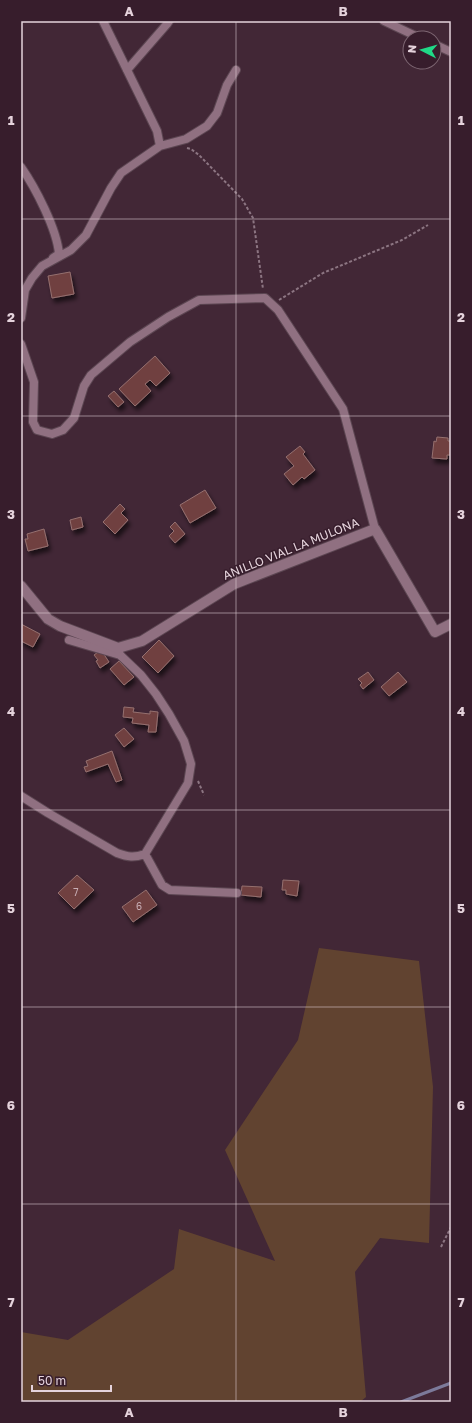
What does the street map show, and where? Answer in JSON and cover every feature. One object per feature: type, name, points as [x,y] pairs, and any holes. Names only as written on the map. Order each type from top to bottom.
[{"type":"street","points":[[103,21],[157,132],[160,146]]},
{"type":"street","points":[[127,70],[169,21]]},
{"type":"street","points":[[384,21],[403,30]]},
{"type":"street","points":[[21,318],[25,290],[42,266],[71,250],[86,235],[111,188],[122,173],[160,146],[186,139],[207,126],[217,113],[227,85],[236,70]]},
{"type":"street","points":[[21,166],[30,179],[53,228],[59,254],[50,261]]},
{"type":"street","points":[[21,344],[34,382],[33,422],[37,430],[52,434],[63,430],[74,418],[84,386],[91,375],[130,342],[168,317],[199,300],[265,298],[278,310],[343,409],[375,529]]},
{"type":"street","name":"ANILLO VIAL LA MULONA","points":[[119,652],[142,642],[234,584],[375,529],[435,632],[451,624]]},
{"type":"street","points":[[21,586],[48,619],[60,626],[119,652],[141,675],[170,714],[184,741],[191,764],[188,783],[145,854],[136,857],[129,857],[117,853],[21,796]]},
{"type":"street","points":[[69,640],[119,652]]},
{"type":"street","points":[[145,854],[162,885],[170,890],[237,894]]},
{"type":"path","points":[[184,148],[191,149],[199,155],[242,199],[253,218],[265,298]]},
{"type":"path","points":[[272,305],[323,273],[402,240],[428,225]]},
{"type":"path","points":[[441,1248],[451,1227]]},
{"type":"shaded area","points":[[319,948],[419,961],[433,1087],[429,1243],[380,1238],[355,1272],[366,1397],[360,1402],[21,1402],[21,1332],[68,1340],[174,1269],[179,1229],[275,1261],[225,1150],[298,1040]]},
{"type":"building","points":[[70,272],[74,294],[52,298],[48,276]]},
{"type":"building","points":[[155,356],[170,373],[156,386],[150,380],[145,384],[151,391],[135,406],[119,389]]},
{"type":"building","points":[[114,391],[124,402],[118,407],[108,396]]},
{"type":"building","points":[[437,437],[448,438],[448,441],[451,441],[451,455],[447,455],[447,459],[432,458],[434,441],[436,442]]},
{"type":"building","points":[[300,446],[305,452],[303,454],[315,470],[304,479],[302,477],[293,485],[284,474],[294,466],[286,457]]},
{"type":"building","points":[[205,490],[216,508],[190,523],[180,505]]},
{"type":"building","points":[[120,504],[125,509],[121,513],[128,520],[115,534],[103,522]]},
{"type":"building","points":[[81,517],[83,527],[72,530],[70,520]]},
{"type":"building","points":[[175,522],[185,534],[175,543],[169,536],[174,531],[170,527]]},
{"type":"building","points":[[44,529],[48,546],[28,551],[25,539],[28,539],[27,534]]},
{"type":"building","points":[[21,624],[40,634],[33,647],[21,641]]},
{"type":"building","points":[[159,640],[174,656],[158,673],[142,657]]},
{"type":"building","points":[[101,650],[109,662],[100,668],[96,661],[98,660],[94,655]]},
{"type":"building","points":[[119,661],[134,677],[124,685],[110,669]]},
{"type":"building","points":[[368,672],[374,680],[363,689],[360,685],[362,683],[358,679]]},
{"type":"building","points":[[398,672],[407,682],[389,696],[381,687]]},
{"type":"building","points":[[124,707],[134,708],[133,712],[150,714],[150,711],[158,712],[156,732],[148,732],[149,725],[132,723],[133,718],[123,717]]},
{"type":"building","points":[[124,728],[134,739],[124,747],[115,735]]},
{"type":"building","points":[[112,751],[122,780],[116,782],[108,764],[86,772],[84,767],[88,766],[86,761]]},
{"type":"building","points":[[77,875],[94,890],[74,909],[58,893]]},
{"type":"building","points":[[283,880],[299,881],[297,896],[286,894],[286,890],[282,890]]},
{"type":"building","points":[[242,886],[262,887],[261,897],[241,895]]},
{"type":"building","points":[[146,890],[157,905],[133,922],[122,907]]},
{"type":"waterway","points":[[401,1402],[451,1383]]}]
